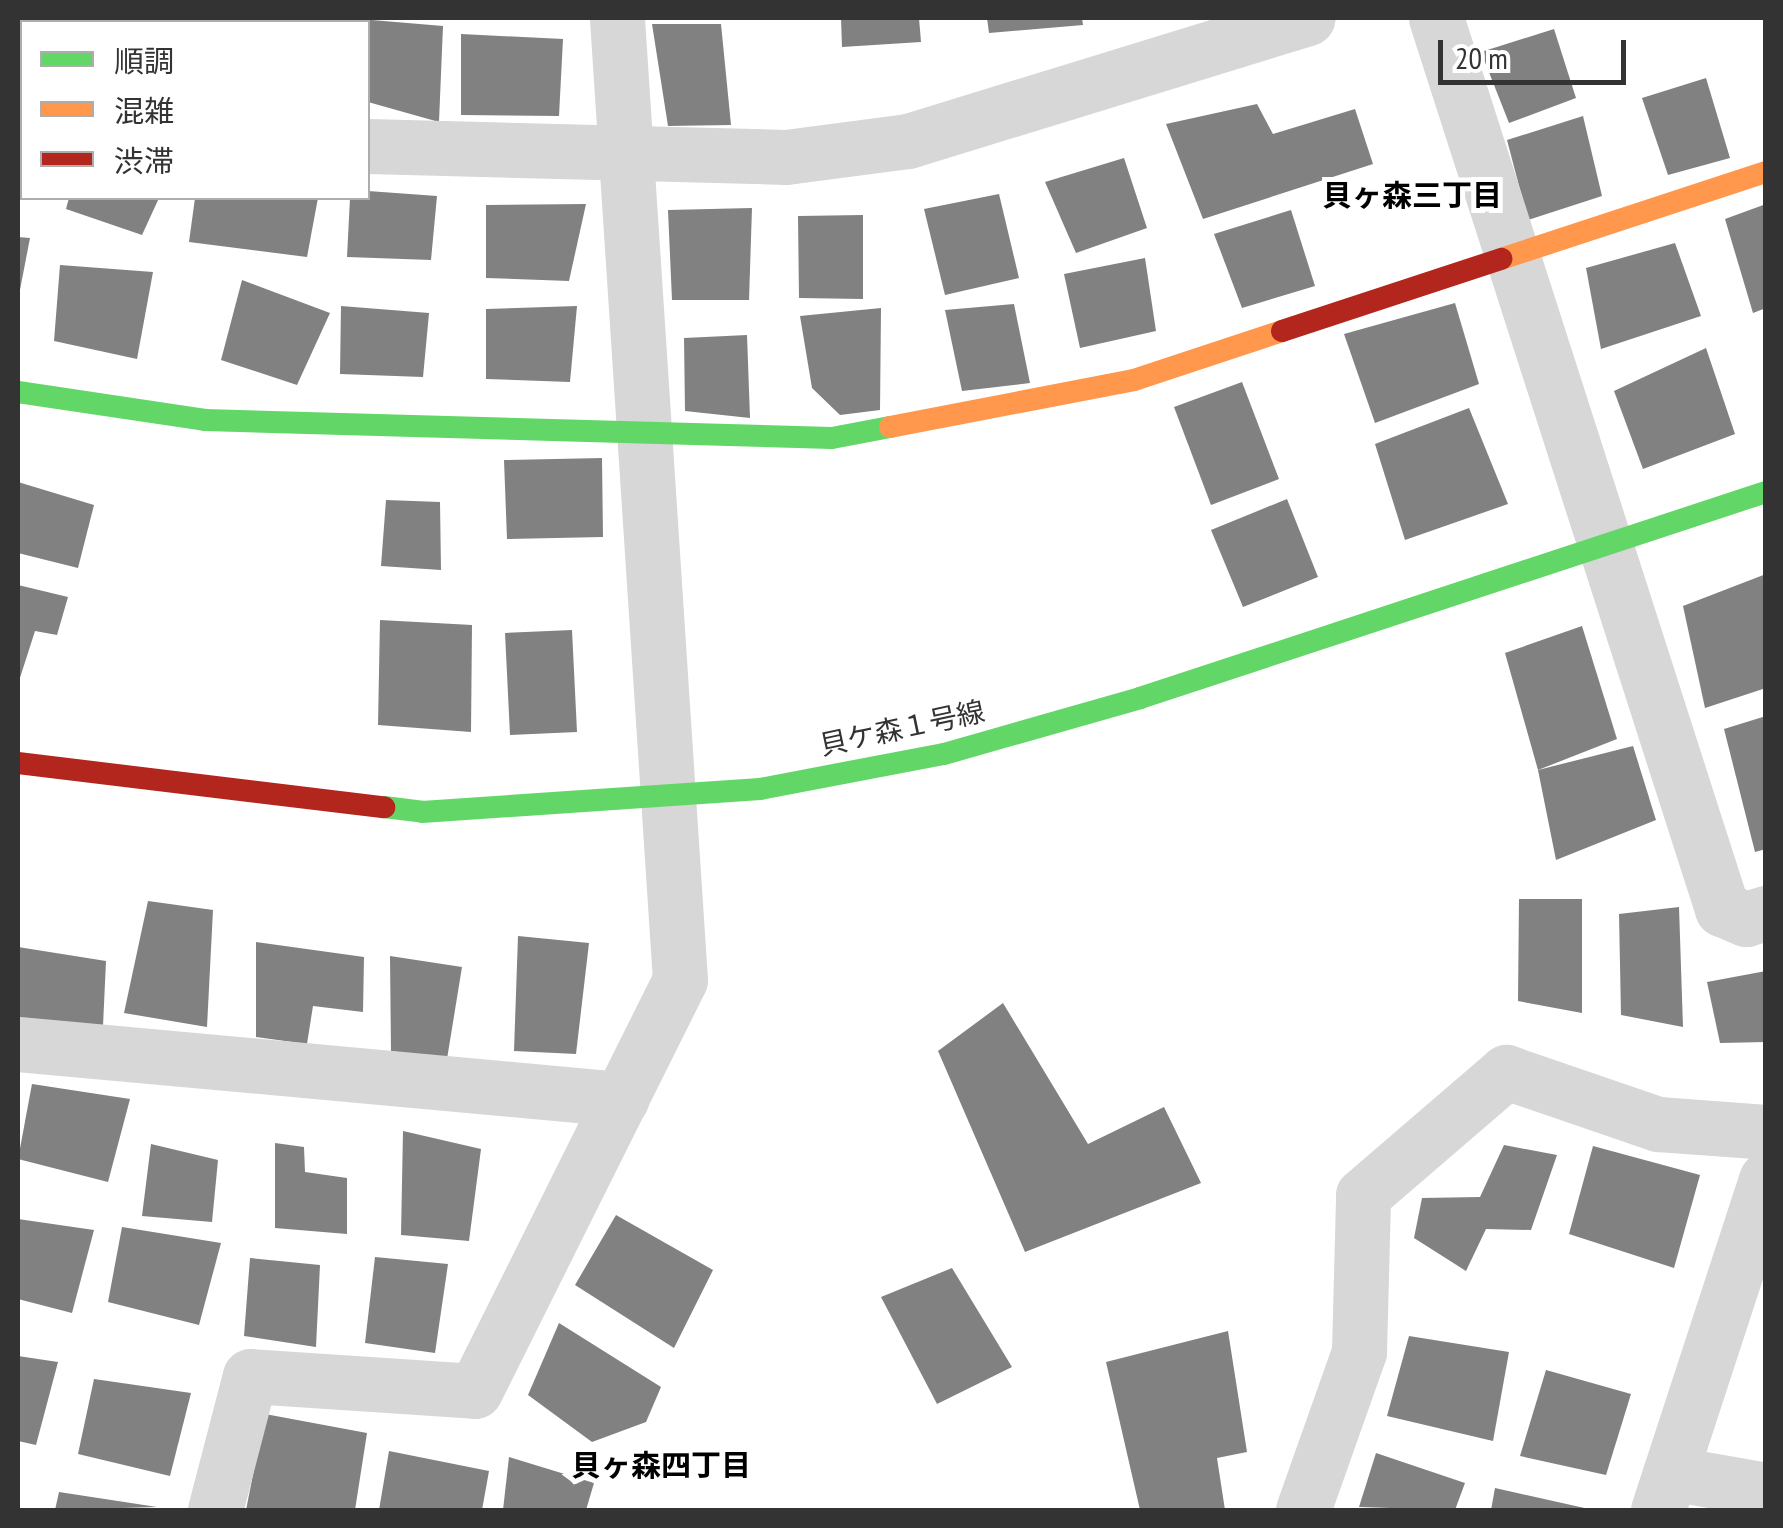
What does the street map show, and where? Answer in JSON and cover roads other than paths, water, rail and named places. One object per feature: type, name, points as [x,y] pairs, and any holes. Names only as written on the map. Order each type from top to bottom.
[{"type":"street","points":[[215,1510],[250,1376],[475,1391],[680,980],[672,798],[630,156],[617,18]]},
{"type":"street","points":[[370,146],[630,156],[786,157],[908,141],[1308,18]]},
{"type":"street","points":[[1436,18],[1722,909],[1746,919],[1766,913]]},
{"type":"street","points":[[18,392],[206,420],[648,436],[832,438],[1134,380],[1510,252],[1766,172]]},
{"type":"street","name":"貝ケ森１号線","points":[[18,763],[422,812],[672,798],[944,754],[1140,698],[1766,492]]},
{"type":"street","points":[[18,1044],[621,1099]]},
{"type":"street","points":[[1303,1510],[1359,1352],[1363,1195],[1506,1072],[1658,1124],[1766,1132]]},
{"type":"street","points":[[1766,1178],[1664,1492],[1766,1490]]},
{"type":"district","name":"貝ヶ森三丁目","points":[[1412,195]]},
{"type":"district","name":"貝ヶ森四丁目","points":[[661,1465]]}]
